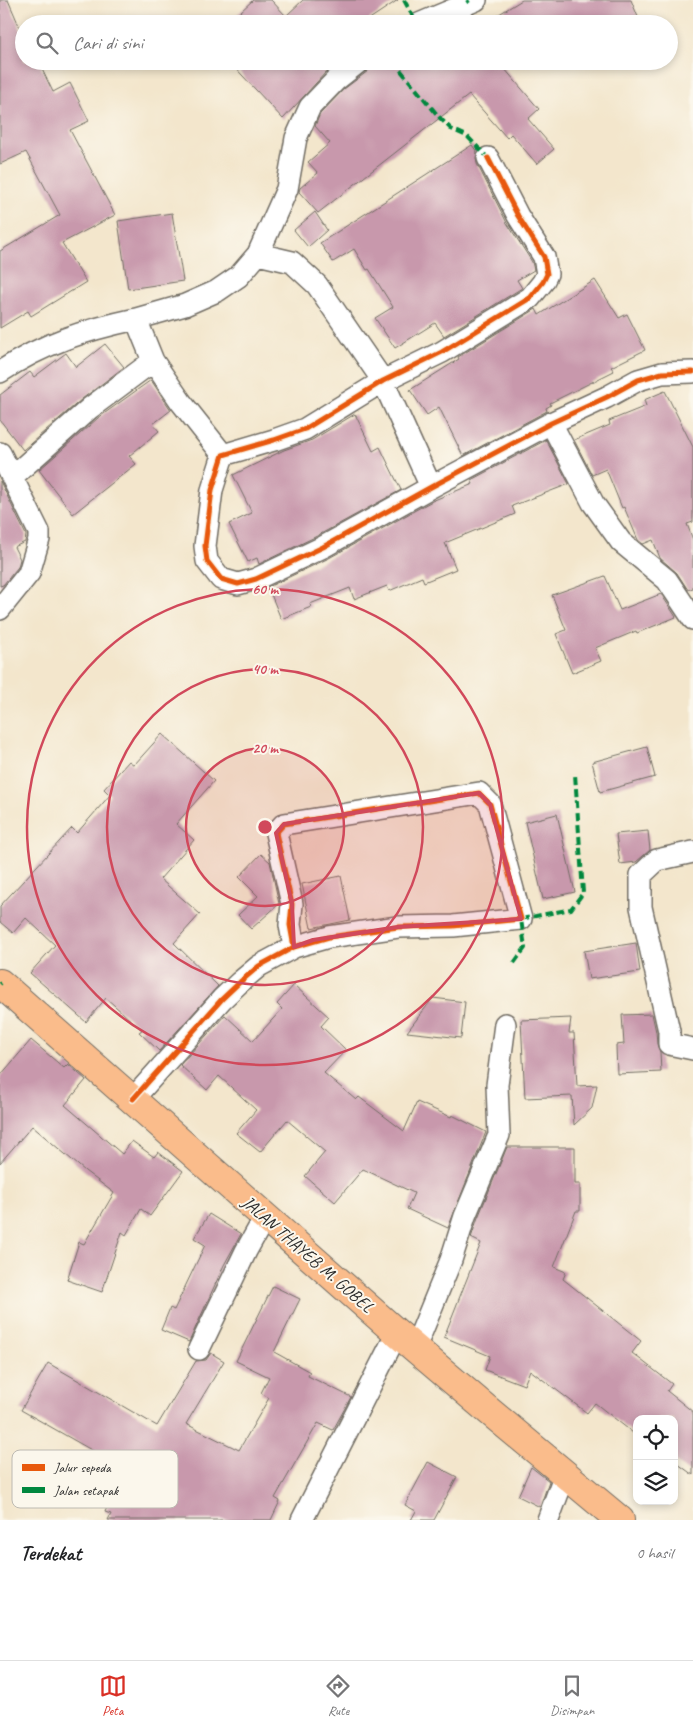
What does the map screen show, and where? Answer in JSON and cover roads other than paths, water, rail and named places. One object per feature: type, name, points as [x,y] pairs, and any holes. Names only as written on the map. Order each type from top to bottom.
[{"type":"main road","name":"JALAN THAYEB M. GOBEL","points":[[0,983],[406,1341],[620,1520]]},
{"type":"street","points":[[440,15],[476,0]]},
{"type":"street","points":[[0,372],[18,360],[54,342],[102,326],[136,319],[185,305],[217,290],[239,276],[258,254],[287,189],[296,138],[310,106],[349,70]]},
{"type":"street","points":[[223,455],[305,429],[383,381],[442,352],[530,298],[547,274],[544,257],[518,216],[488,158]]},
{"type":"street","points":[[258,254],[292,262],[317,285],[383,381],[431,487]]},
{"type":"street","points":[[136,319],[153,360],[181,402],[223,455]]},
{"type":"street","points":[[12,477],[90,408],[153,360]]},
{"type":"street","points":[[223,455],[212,490],[205,546],[208,562],[221,579],[238,584],[256,579],[323,547],[551,423],[607,397],[638,380],[662,374],[693,372]]},
{"type":"street","points":[[551,423],[593,503],[621,542],[667,580],[693,619]]},
{"type":"street","points":[[0,453],[38,532],[39,539],[27,576],[0,609]]},
{"type":"street","points":[[133,1099],[222,999],[240,982],[259,966],[294,947],[329,937],[398,928],[453,926],[521,919],[490,804],[479,793],[284,824],[276,832],[292,904],[290,925],[294,947]]},
{"type":"street","points":[[693,852],[657,860],[641,875],[641,907],[669,1031],[669,1044],[693,1049]]},
{"type":"street","points":[[302,1520],[451,1260],[465,1216],[499,1136],[497,1084],[505,1024]]},
{"type":"street","points":[[199,1349],[246,1251],[266,1217]]},
{"type":"street","points":[[548,1520],[565,1474]]}]
